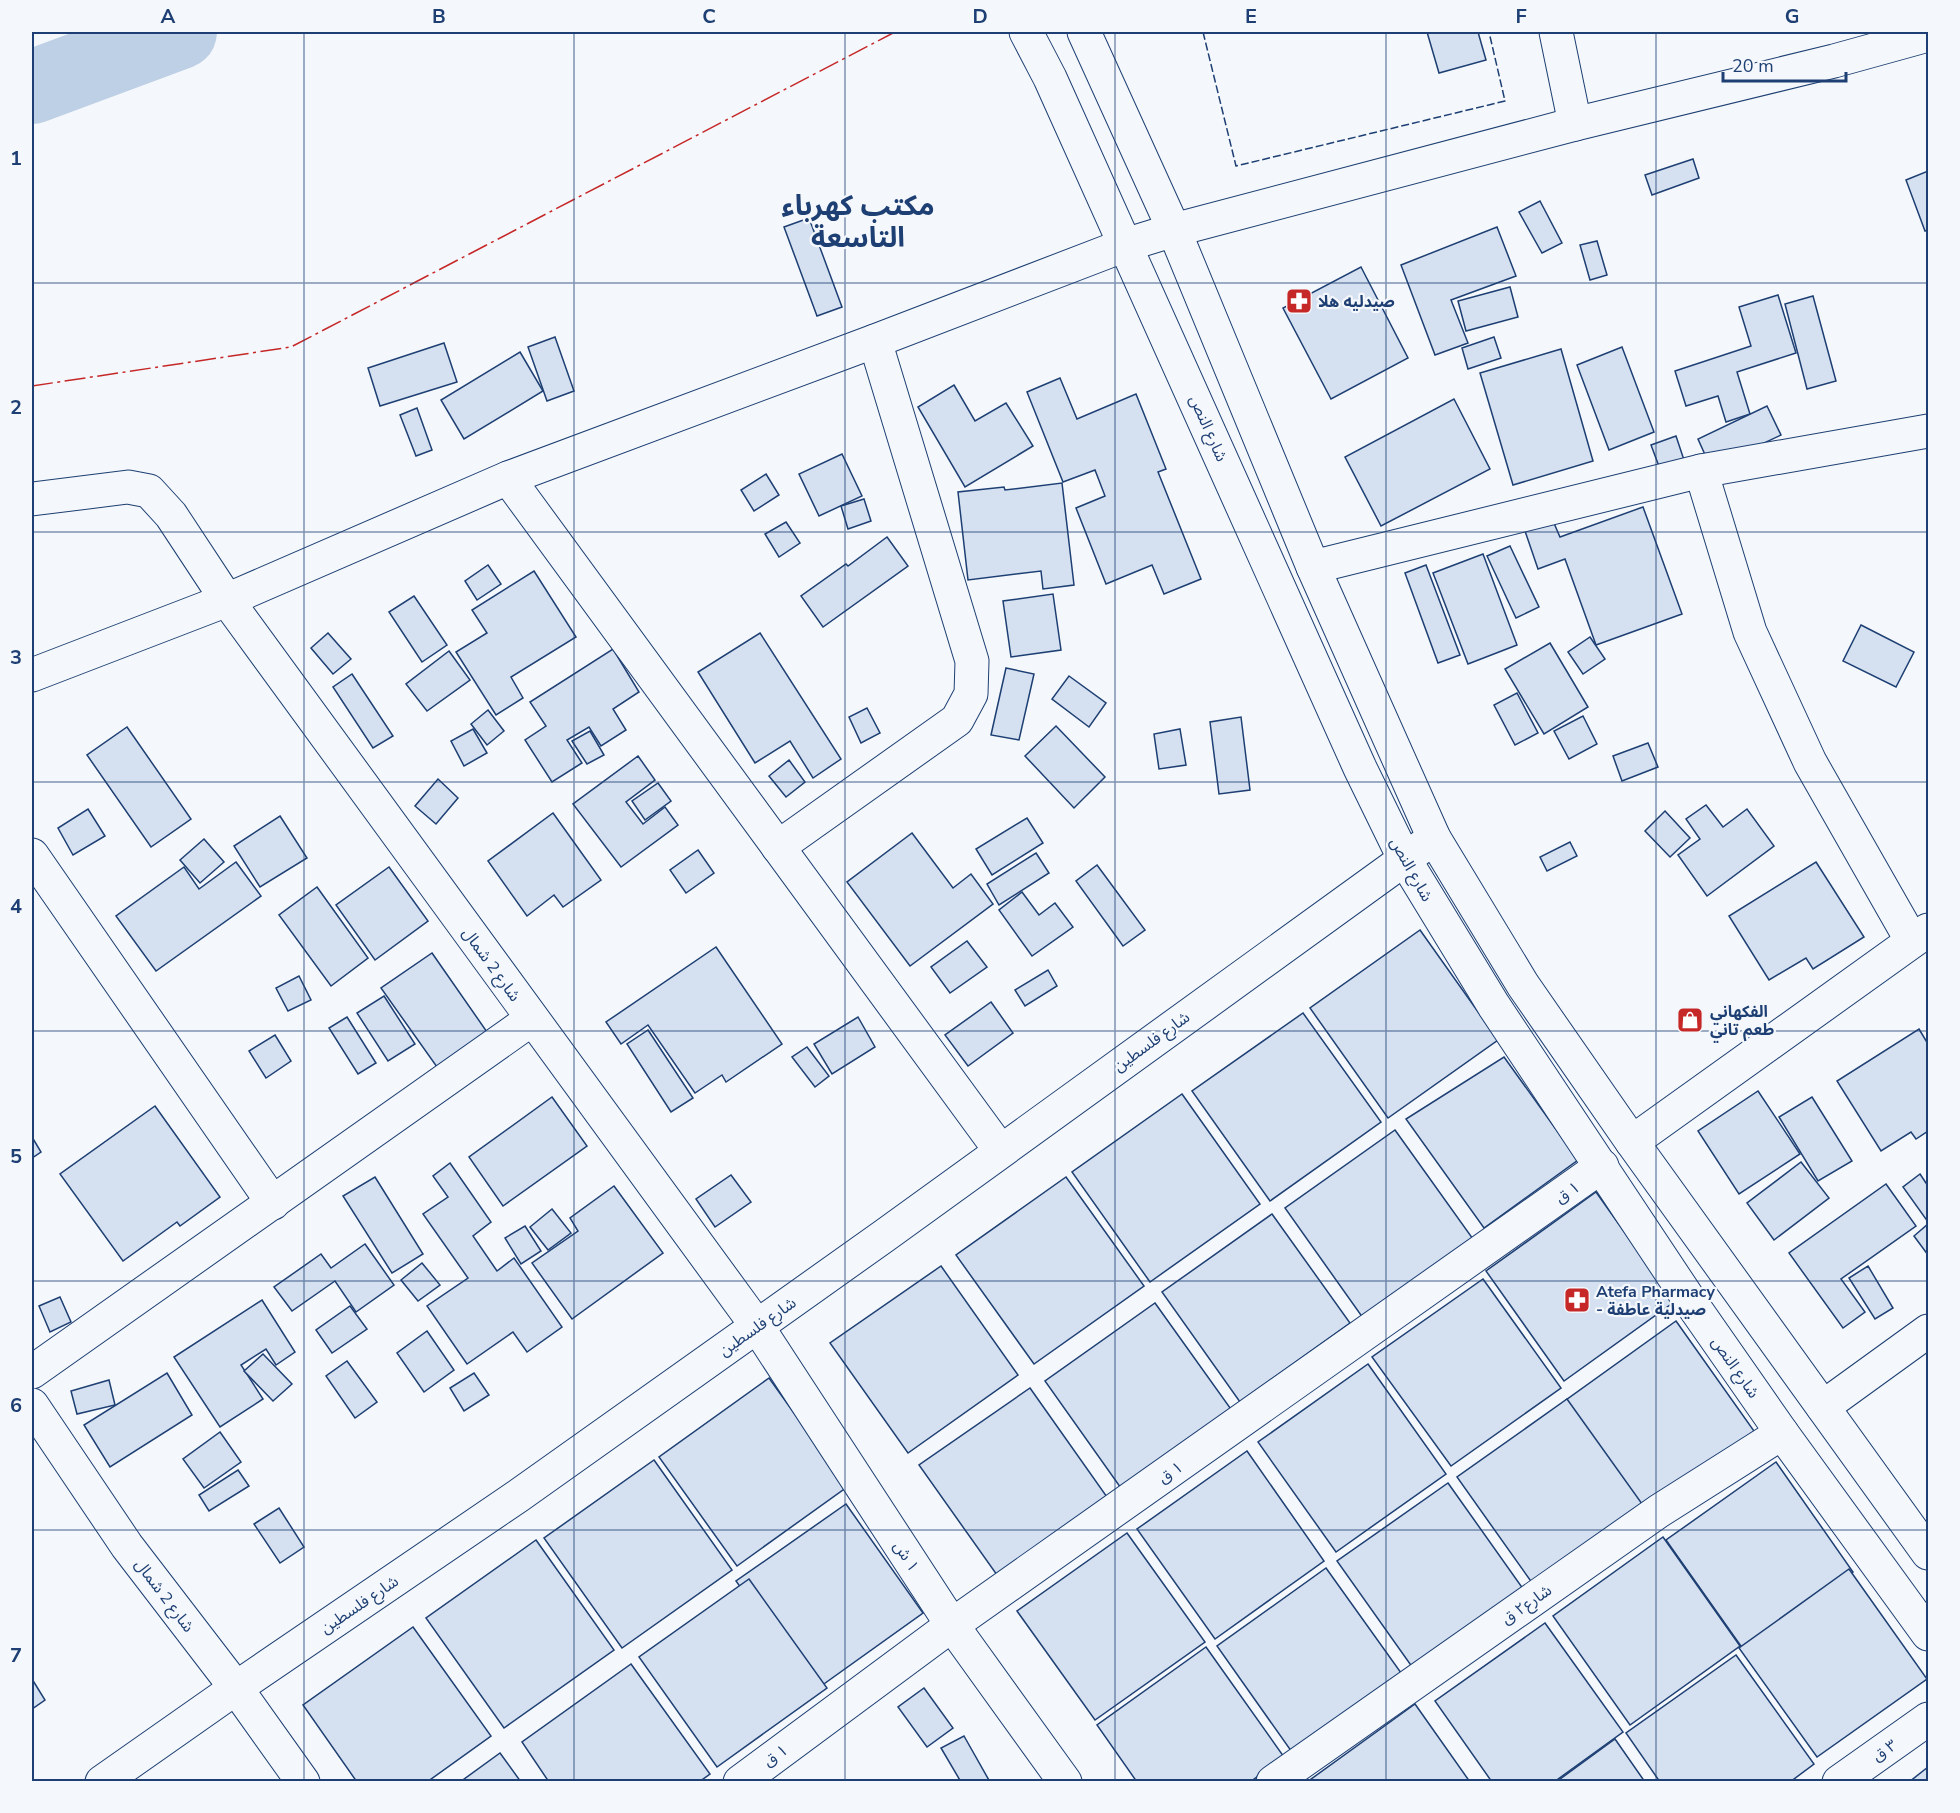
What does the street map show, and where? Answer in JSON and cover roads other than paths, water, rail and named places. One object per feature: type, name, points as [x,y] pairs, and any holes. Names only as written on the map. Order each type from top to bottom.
[{"type":"street","name":"شارع النص","points":[[1026,32],[1050,78],[1360,768],[1405,860],[1494,1006],[1692,1304],[1782,1433],[1929,1634]]},
{"type":"street","points":[[1084,32],[1174,230],[1313,567],[1434,838],[1523,985],[1632,1142],[1929,1553]]},
{"type":"street","points":[[1556,32],[1575,124]]},
{"type":"street","points":[[32,675],[227,600],[508,478],[875,341],[1125,244],[1575,124],[1834,61],[1929,35]]},
{"type":"street","points":[[778,847],[957,720],[971,694],[972,661],[875,341]]},
{"type":"street","points":[[1313,567],[1701,471],[1929,431]]},
{"type":"street","points":[[1632,1142],[1921,936],[1810,762],[1750,632],[1701,471]]},
{"type":"street","points":[[508,478],[1000,1150]]},
{"type":"street","name":"شارع 2 شمال","points":[[32,499],[128,487],[149,491],[171,515],[227,600],[757,1326]]},
{"type":"street","name":"شارع فلسطين","points":[[102,1782],[518,1496],[1434,838]]},
{"type":"street","points":[[32,855],[273,1203]]},
{"type":"street","points":[[32,1372],[532,1019]]},
{"type":"street","name":"١ ق","points":[[740,1782],[952,1625],[1602,1166]]},
{"type":"street","name":"١ ش","points":[[757,1326],[952,1625],[1065,1782]]},
{"type":"street","points":[[1823,1407],[1929,1331]]},
{"type":"street","name":"شارع 2 شمال","points":[[32,1405],[127,1546],[236,1688],[303,1782]]},
{"type":"street","name":"شارع٢ ق","points":[[1273,1782],[1659,1511],[1782,1433]]},
{"type":"street","name":"٣ ق","points":[[1839,1782],[1929,1719]]},
{"type":"waterway","points":[[32,87],[180,32]]},
{"type":"place","name":"صيدليه هلا","points":[[1299,301]]},
{"type":"place","name":"الفكهاني طعم تاني","points":[[1690,1020]]},
{"type":"place","name":"Atefa Pharmacy - صيدلية عاطفة","points":[[1577,1300]]},
{"type":"district","name":"مكتب كهرباء التاسعة","points":[[858,221]]}]
